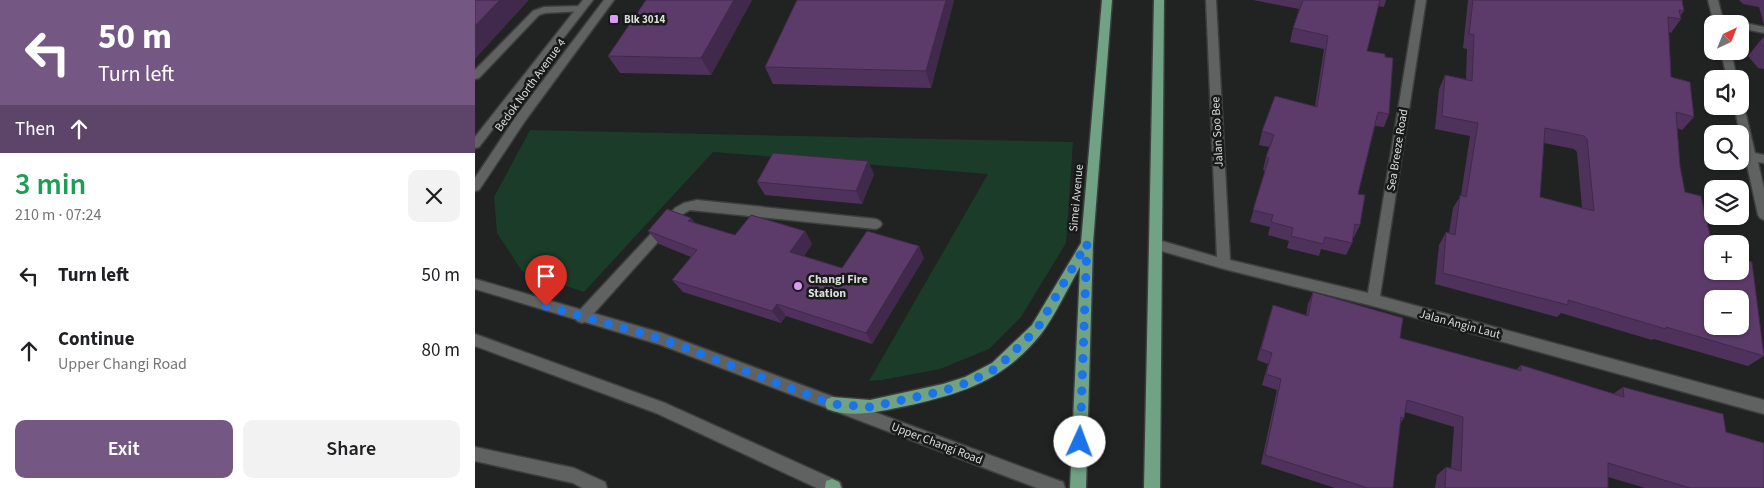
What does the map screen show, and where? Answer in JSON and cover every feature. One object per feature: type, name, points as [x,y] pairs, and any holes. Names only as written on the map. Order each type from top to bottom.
[{"type":"main road","name":"Simei Avenue","points":[[1078,488],[1087,243],[1107,0]]},
{"type":"main road","points":[[1152,488],[1159,0]]},
{"type":"main road","points":[[832,404],[870,407],[943,391],[969,382],[997,368],[1037,329],[1087,243]]},
{"type":"street","name":"Bedok North Avenue 4","points":[[475,187],[521,118],[609,0]]},
{"type":"street","name":"Jalan Soo Bee","points":[[1211,0],[1224,264]]},
{"type":"street","name":"Sea Breeze Road","points":[[1373,300],[1421,0]]},
{"type":"street","points":[[1713,0],[1717,15]]},
{"type":"street","name":"Bedok North Avenue 4","points":[[475,144],[585,4]]},
{"type":"street","points":[[475,76],[536,13],[544,10],[585,4]]},
{"type":"street","points":[[1749,27],[1764,30]]},
{"type":"street","points":[[1741,115],[1764,215]]},
{"type":"street","points":[[1750,156],[1764,159]]},
{"type":"street","points":[[582,317],[679,211],[688,206],[697,205],[876,224]]},
{"type":"street","name":"Jalan Angin Laut","points":[[1155,244],[1224,264],[1373,300],[1764,407]]},
{"type":"street","name":"Upper Changi Road","points":[[475,284],[662,339],[1057,488]]},
{"type":"street","points":[[475,340],[660,408],[833,488]]},
{"type":"street","points":[[475,454],[574,476],[599,488]]},
{"type":"green space","points":[[530,130],[1073,142],[1066,243],[1021,317],[989,349],[940,369],[869,381],[988,174],[713,152],[584,292],[522,271],[497,233],[494,197]]},
{"type":"building","points":[[475,0],[500,0],[475,26]]},
{"type":"building","points":[[646,0],[734,0],[701,58],[608,56]]},
{"type":"building","points":[[797,0],[946,0],[926,71],[765,67]]},
{"type":"building","points":[[1303,0],[1380,0],[1367,51],[1385,54],[1385,57],[1393,58],[1389,114],[1378,112],[1358,194],[1365,195],[1360,225],[1355,224],[1352,243],[1325,237],[1323,244],[1291,236],[1293,228],[1271,222],[1273,215],[1253,210],[1269,158],[1266,157],[1274,135],[1262,131],[1275,96],[1317,107],[1328,36],[1293,28]]},
{"type":"building","points":[[1473,0],[1682,0],[1684,11],[1679,10],[1681,19],[1668,17],[1671,77],[1690,82],[1694,117],[1676,112],[1680,166],[1685,192],[1701,196],[1704,209],[1704,225],[1708,225],[1710,235],[1704,235],[1704,280],[1749,280],[1749,261],[1752,262],[1764,356],[1568,300],[1568,305],[1443,273],[1446,232],[1455,235],[1460,195],[1466,197],[1478,123],[1442,116],[1445,75],[1472,81],[1474,35],[1469,34]],"holes":[[[1545,128],[1584,136],[1587,139],[1594,211],[1540,197]]]},
{"type":"building","points":[[1764,37],[1764,47],[1760,42]]},
{"type":"building","points":[[773,153],[868,161],[856,191],[757,182]]},
{"type":"building","name":"Changi Fire Station","points":[[667,209],[691,218],[688,221],[735,235],[751,215],[805,231],[790,252],[842,268],[867,231],[919,246],[866,333],[777,304],[772,311],[672,280],[697,250],[648,231]]},
{"type":"building","points":[[1313,292],[1403,318],[1400,338],[1521,371],[1521,365],[1624,397],[1623,387],[1723,414],[1726,432],[1764,443],[1764,488],[1690,488],[1608,463],[1608,488],[1445,488],[1446,467],[1461,471],[1463,417],[1407,400],[1404,418],[1401,417],[1393,488],[1368,488],[1265,455],[1281,379],[1266,374],[1272,353],[1261,349],[1273,305],[1308,316]]},
{"type":"place","name":"Blk 3014","points":[[614,19]]},
{"type":"place","name":"Changi Fire Station","points":[[798,286]]},
{"type":"route","points":[[546,306],[662,339],[832,404],[870,407],[943,391],[969,382],[997,368],[1037,329],[1087,243],[1080,442]]}]
